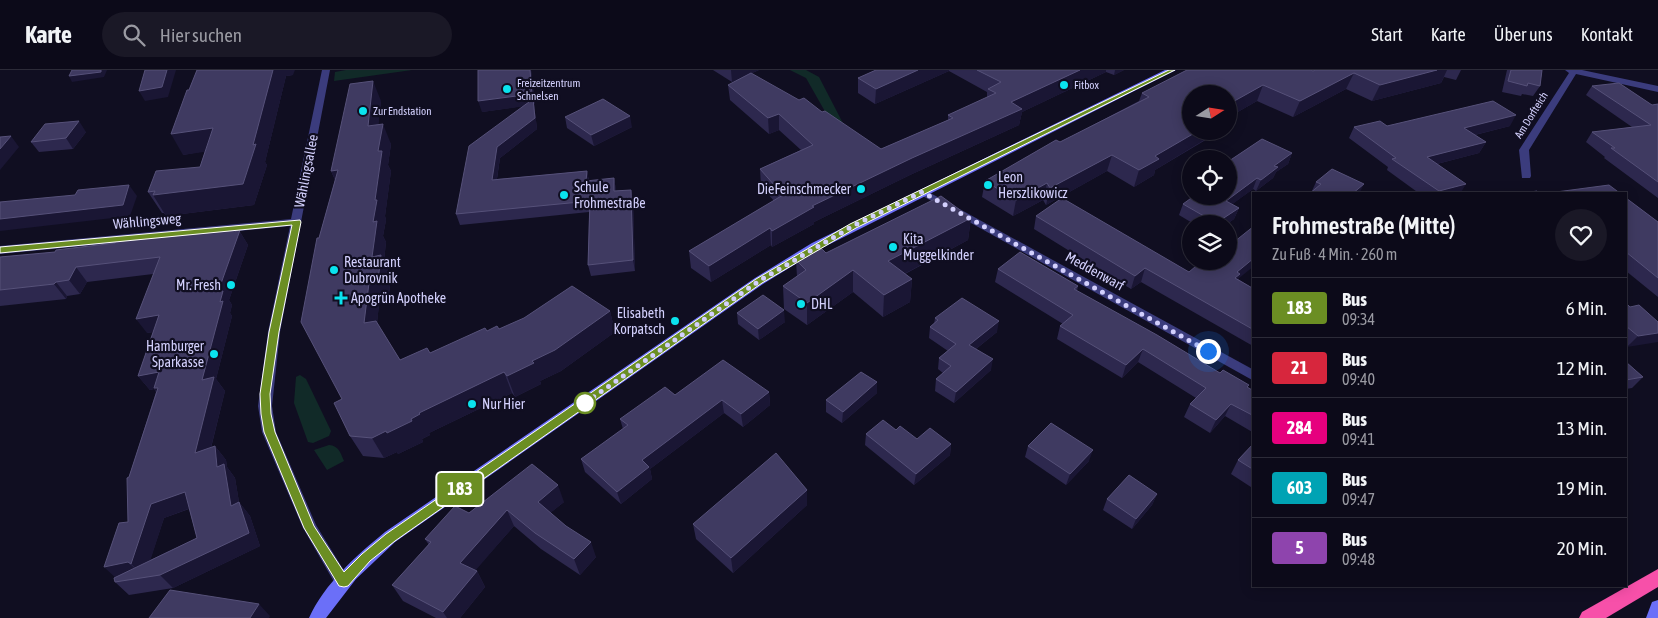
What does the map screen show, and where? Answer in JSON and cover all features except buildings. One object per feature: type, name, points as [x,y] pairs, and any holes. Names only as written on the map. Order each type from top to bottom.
[{"type":"highway","points":[[1589,618],[1658,577]]},
{"type":"street","name":"Wählingsallee","points":[[326,70],[274,332],[265,394],[269,432],[310,528],[344,582]]},
{"type":"street","points":[[317,618],[344,582],[366,558],[390,537],[759,281],[846,230],[1172,70]]},
{"type":"street","name":"Am Dorfteich","points":[[1526,176],[1524,150],[1572,70],[1658,89]]},
{"type":"street","name":"Meddenwarf","points":[[922,192],[1252,375]]},
{"type":"street","name":"Wählingsweg","points":[[0,250],[297,222]]},
{"type":"street","points":[[1654,618],[1658,607]]},
{"type":"green space","points":[[346,70],[412,70],[334,81],[335,72]]},
{"type":"green space","points":[[790,70],[806,70],[819,77],[847,131],[827,115],[806,78]]},
{"type":"green space","points":[[300,375],[306,379],[331,431],[329,436],[313,443],[308,442],[294,403],[296,377]]},
{"type":"green space","points":[[329,445],[337,448],[344,461],[327,470],[314,450]]},
{"type":"bus line","name":"183","points":[[0,250],[297,222],[274,332],[265,394],[266,414],[269,432],[310,528],[344,582],[366,558],[390,537],[759,281],[853,226],[1172,70]]},
{"type":"place","name":"Fitbox","points":[[1064,85]]},
{"type":"place","name":"Freizeitzentrum Schnelsen","points":[[507,89]]},
{"type":"place","name":"Zur Endstation","points":[[363,111]]},
{"type":"place","name":"Leon Herszlikowicz","points":[[988,185]]},
{"type":"place","name":"DieFeinschmecker","points":[[861,189]]},
{"type":"place","name":"Schule Frohmestraße","points":[[564,195]]},
{"type":"place","name":"Kita Muggelkinder","points":[[893,247]]},
{"type":"place","name":"Restaurant Dubrovnik","points":[[334,270]]},
{"type":"place","name":"Mr. Fresh","points":[[231,285]]},
{"type":"place","name":"Apogrün Apotheke","points":[[341,298]]},
{"type":"place","name":"DHL","points":[[801,304]]},
{"type":"place","name":"Elisabeth Korpatsch","points":[[675,321]]},
{"type":"place","name":"Hamburger Sparkasse","points":[[214,354]]},
{"type":"place","name":"Nur Hier","points":[[472,404]]},
{"type":"route","points":[[585,403],[582,405],[759,281],[816,246],[922,192],[1208,351]]}]
